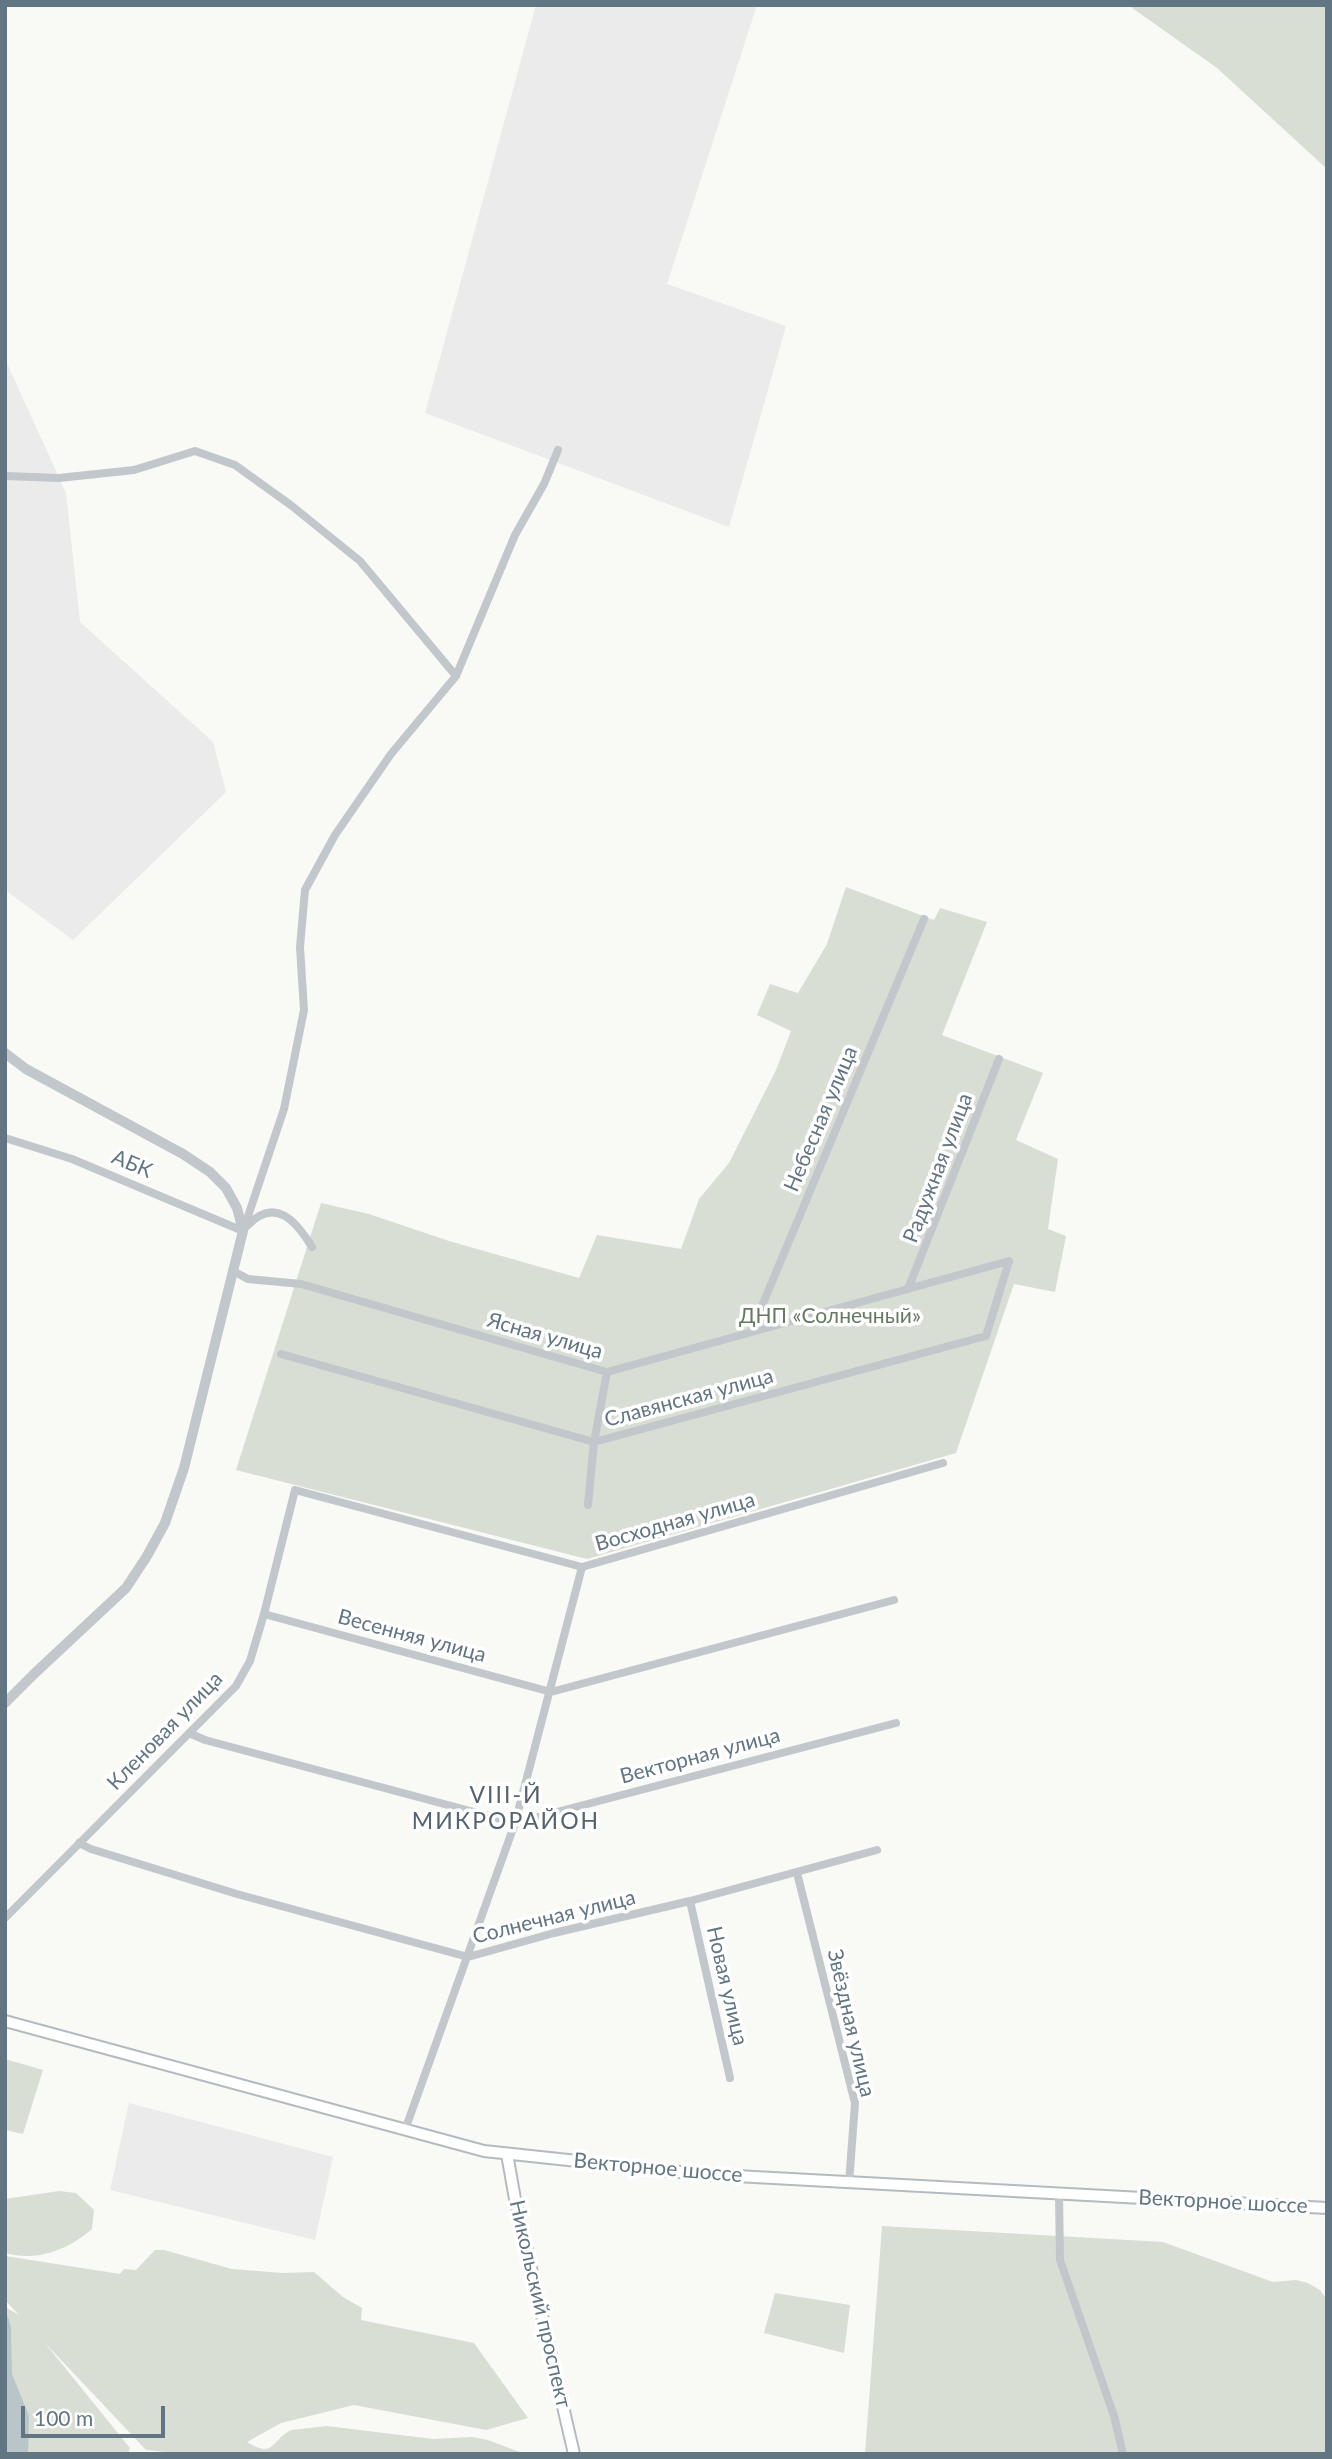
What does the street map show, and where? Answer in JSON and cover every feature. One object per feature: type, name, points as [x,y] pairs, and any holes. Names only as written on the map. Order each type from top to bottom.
[{"type":"main road","name":"Векторное шоссе","points":[[5,2021],[484,2151],[699,2174],[1225,2200],[1327,2208]]},
{"type":"main road","name":"Никольский проспект","points":[[507,2154],[515,2199],[575,2454]]},
{"type":"street","points":[[5,1703],[126,1588],[159,1534],[184,1468],[243,1231],[284,1109],[304,1010],[300,947],[305,890],[335,835],[391,754],[456,676],[515,535],[544,484],[558,450]]},
{"type":"street","points":[[5,476],[59,478],[134,470],[195,452],[235,465],[292,506],[360,561],[456,676]]},
{"type":"street","name":"Небесная улица","points":[[751,1332],[924,919]]},
{"type":"street","points":[[5,1053],[26,1069],[183,1154],[210,1172],[226,1188],[237,1208],[243,1231]]},
{"type":"street","name":"Радужная улица","points":[[908,1289],[999,1059]]},
{"type":"street","name":"АБК","points":[[5,1138],[72,1158],[243,1231]]},
{"type":"street","points":[[243,1231],[256,1217],[265,1213],[285,1215],[299,1225],[312,1247]]},
{"type":"street","name":"Ясная улица","points":[[233,1271],[248,1279],[301,1284],[607,1372],[1009,1261],[986,1336]]},
{"type":"street","name":"Славянская улица","points":[[281,1354],[594,1442],[986,1336]]},
{"type":"street","points":[[588,1505],[594,1442],[607,1372]]},
{"type":"street","name":"Восходная улица","points":[[295,1490],[582,1567],[943,1463]]},
{"type":"street","name":"Кленовая улица","points":[[5,1918],[236,1686],[247,1668],[264,1614],[295,1490]]},
{"type":"street","points":[[405,2130],[515,1823],[582,1567]]},
{"type":"street","points":[[551,1692],[894,1600]]},
{"type":"street","name":"Весенняя улица","points":[[264,1614],[551,1692]]},
{"type":"street","name":"Векторная улица","points":[[189,1733],[205,1740],[515,1823],[896,1723]]},
{"type":"street","name":"Солнечная улица","points":[[79,1843],[237,1894],[468,1957],[877,1850]]},
{"type":"street","name":"Звёздная улица","points":[[797,1873],[855,2103],[849,2183]]},
{"type":"street","name":"Новая улица","points":[[690,1901],[730,2078]]},
{"type":"street","points":[[1059,2193],[1060,2260],[1114,2416],[1123,2454]]},
{"type":"shaded area","points":[[536,5],[757,5],[667,284],[786,326],[729,527],[425,413]]},
{"type":"shaded area","points":[[5,359],[66,493],[80,622],[213,742],[226,792],[73,940],[5,890]]},
{"type":"shaded area","points":[[129,2103],[333,2157],[315,2240],[110,2190]]},
{"type":"shaded area","points":[[5,2315],[11,2327],[12,2374],[29,2416],[28,2454],[5,2454]]},
{"type":"green space","points":[[1128,5],[1327,5],[1327,169],[1217,68]]},
{"type":"green space","name":"ДНП «Солнечный»","points":[[846,887],[934,920],[940,908],[987,922],[942,1035],[1043,1073],[1016,1140],[1058,1159],[1048,1229],[1066,1236],[1055,1292],[1014,1284],[956,1453],[587,1559],[236,1470],[321,1203],[369,1214],[449,1241],[579,1278],[597,1235],[681,1249],[699,1199],[729,1163],[776,1070],[791,1031],[757,1015],[770,984],[798,993],[827,944]]},
{"type":"green space","points":[[5,2059],[43,2070],[23,2134],[5,2130]]},
{"type":"green space","points":[[59,2191],[76,2193],[94,2210],[92,2229],[73,2243],[52,2252],[29,2256],[5,2253],[5,2199]]},
{"type":"green space","points":[[882,2226],[1163,2242],[1273,2282],[1296,2280],[1308,2283],[1320,2290],[1327,2300],[1327,2454],[865,2454]]},
{"type":"green space","points":[[155,2250],[164,2250],[232,2269],[283,2273],[314,2272],[343,2297],[362,2308],[361,2320],[474,2343],[528,2418],[486,2430],[354,2405],[281,2423],[247,2442],[256,2447],[268,2449],[291,2430],[327,2426],[433,2439],[472,2437],[525,2454],[183,2454],[146,2450],[45,2343],[130,2448],[128,2454],[5,2454],[5,2307],[19,2315],[5,2300],[5,2256],[120,2274],[124,2269],[136,2270]]},
{"type":"green space","points":[[775,2293],[850,2305],[844,2353],[764,2333]]},
{"type":"district","name":"VIII-Й МИКРОРАЙОН","points":[[506,1809]]}]
